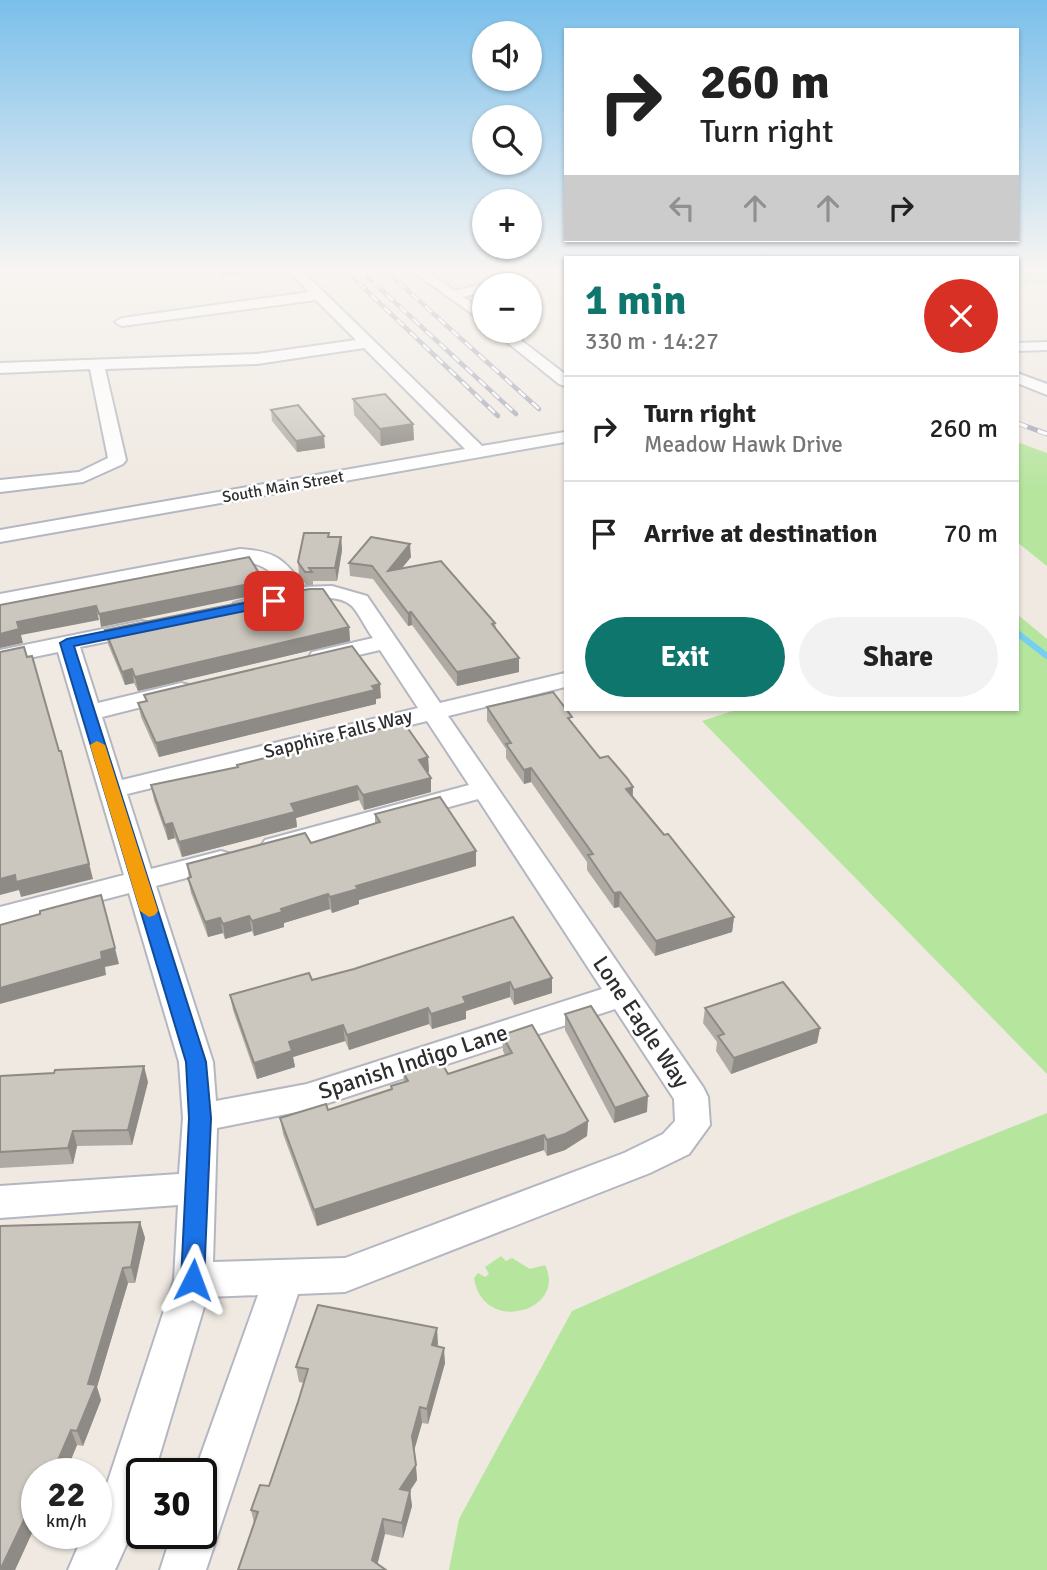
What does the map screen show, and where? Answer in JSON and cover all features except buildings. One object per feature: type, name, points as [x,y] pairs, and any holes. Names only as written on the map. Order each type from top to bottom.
[{"type":"street","points":[[0,368],[257,359],[365,343]]},
{"type":"street","points":[[367,343],[477,452]]},
{"type":"street","points":[[516,343],[564,380]]},
{"type":"street","points":[[1019,347],[1047,346]]},
{"type":"street","points":[[0,486],[83,477],[117,460],[96,363]]},
{"type":"street","points":[[1019,380],[1047,390]]},
{"type":"street","name":"South Main Street","points":[[0,536],[564,437]]},
{"type":"street","points":[[0,600],[240,555],[271,559],[284,571],[299,596]]},
{"type":"street","name":"Lone Eagle Way","points":[[193,1280],[345,1275],[637,1163],[676,1144],[693,1125],[691,1097],[359,600],[326,592],[217,613]]},
{"type":"street","points":[[0,657],[162,624]]},
{"type":"street","points":[[295,663],[387,642]]},
{"type":"street","points":[[67,643],[196,1062],[200,1118],[193,1280],[125,1497],[91,1570]]},
{"type":"street","name":"Sapphire Falls Way","points":[[112,790],[564,680]]},
{"type":"street","points":[[87,713],[204,685]]},
{"type":"street","points":[[0,917],[486,789]]},
{"type":"street","name":"Spanish Indigo Lane","points":[[200,1118],[307,1097],[623,994]]},
{"type":"street","points":[[0,1202],[198,1188]]},
{"type":"street","points":[[217,1470],[284,1277]]},
{"type":"street","points":[[183,1570],[190,1549]]},
{"type":"green space","points":[[1019,443],[1047,453],[1047,566],[1019,544]]},
{"type":"green space","points":[[1019,616],[1047,639],[1047,1074],[702,721],[733,711],[1019,711]]},
{"type":"green space","points":[[1047,1113],[1047,1570],[449,1570],[459,1519],[572,1311],[780,1220]]},
{"type":"green space","points":[[501,1256],[506,1261],[512,1258],[530,1269],[545,1265],[549,1281],[545,1295],[535,1305],[521,1311],[506,1312],[492,1307],[481,1296],[474,1278],[478,1273],[485,1277],[489,1274],[485,1267]]},
{"type":"waterway","points":[[1019,635],[1047,656]]},
{"type":"railway","points":[[422,343],[498,416]]},
{"type":"railway","points":[[439,343],[516,414]]},
{"type":"railway","points":[[466,343],[539,409]]},
{"type":"railway","points":[[1019,424],[1047,434]]},
{"type":"slow traffic","points":[[97,745],[149,911]]},
{"type":"route","points":[[193,1280],[200,1118],[196,1062],[67,643],[274,601]]}]
